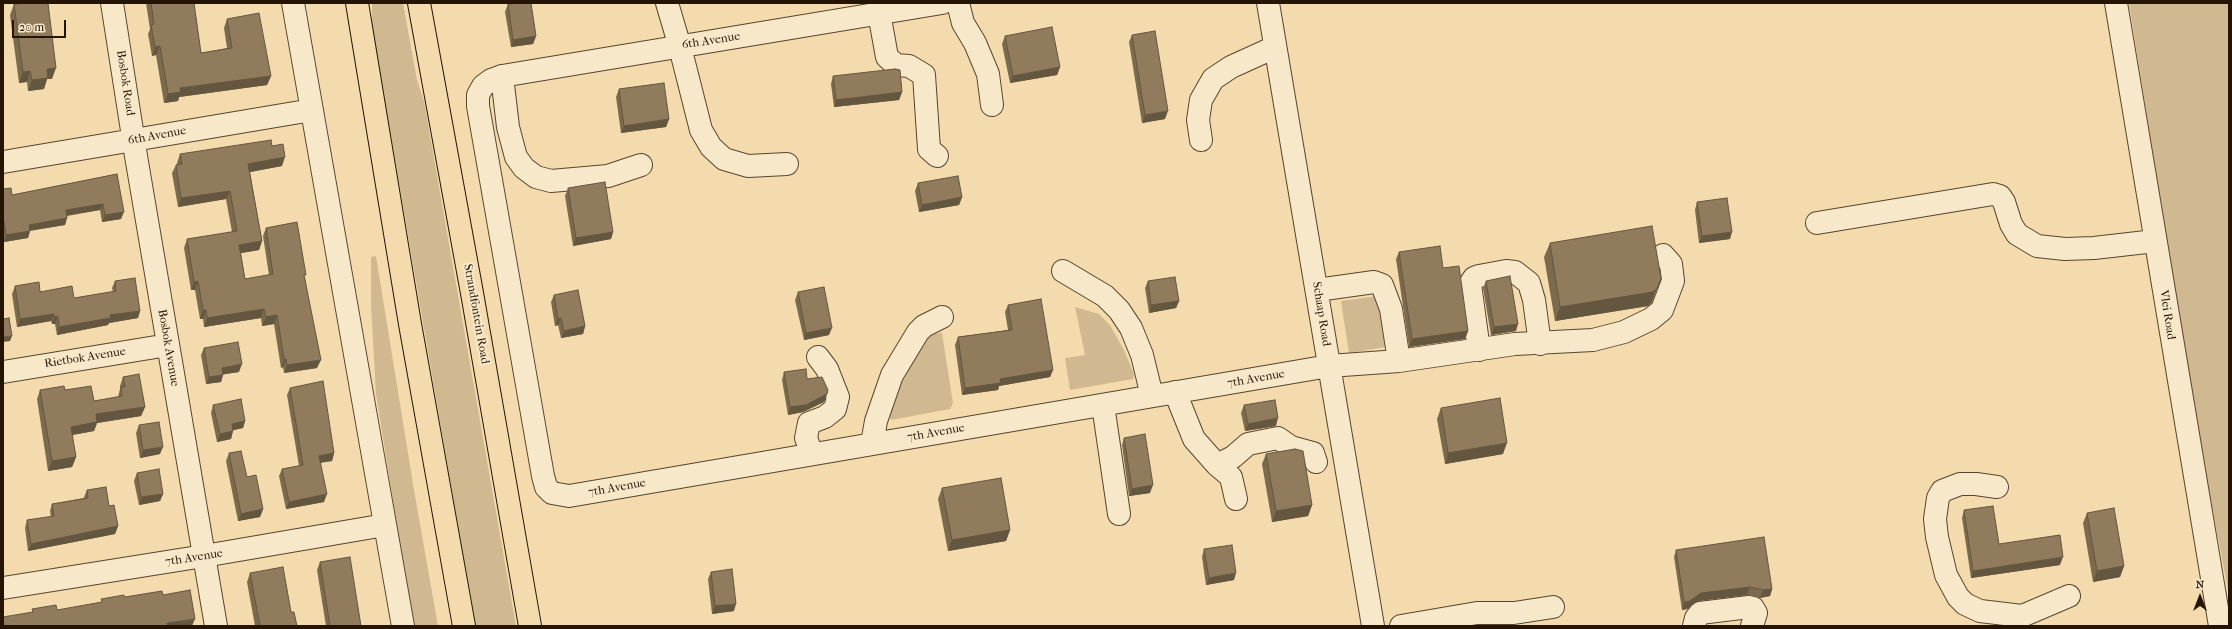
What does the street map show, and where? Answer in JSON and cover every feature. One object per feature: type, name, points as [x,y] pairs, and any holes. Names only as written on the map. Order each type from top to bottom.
[{"type":"main road","points":[[357,3],[410,324],[464,626]]},
{"type":"main road","name":"Strandfontein Road","points":[[418,3],[474,301],[530,626]]},
{"type":"street","name":"Bosbok Road","points":[[112,3],[133,140]]},
{"type":"street","points":[[293,3],[403,626]]},
{"type":"street","points":[[667,3],[701,130],[712,147],[724,159],[748,166],[787,164]]},
{"type":"street","points":[[958,3],[963,23],[975,43],[988,74],[992,105]]},
{"type":"street","name":"Schaap Road","points":[[1268,3],[1373,626]]},
{"type":"street","name":"Vlei Road","points":[[2116,3],[2220,626]]},
{"type":"street","name":"6th Avenue","points":[[493,81],[680,47],[935,4]]},
{"type":"street","points":[[879,14],[887,57],[896,65],[909,66],[924,75],[929,149],[937,156]]},
{"type":"street","points":[[1200,140],[1198,120],[1201,100],[1213,79],[1231,66],[1275,47]]},
{"type":"street","points":[[493,81],[516,157],[524,168],[536,177],[551,181],[601,177],[641,164]]},
{"type":"street","name":"7th Avenue","points":[[493,81],[478,95],[478,106],[546,487],[552,493],[569,496],[1329,366],[1399,361],[1515,344],[1540,344],[1593,340],[1624,332],[1651,319],[1662,310],[1673,281],[1671,264],[1663,255]]},
{"type":"street","name":"6th Avenue","points":[[3,162],[312,110]]},
{"type":"street","name":"Bosbok Avenue","points":[[133,140],[216,626]]},
{"type":"street","points":[[1817,223],[1993,194],[2000,196],[2004,202],[2011,224],[2017,234],[2037,246],[2064,249],[2094,248],[2155,241]]},
{"type":"street","points":[[1063,271],[1105,296],[1119,310],[1131,328],[1142,355],[1152,396]]},
{"type":"street","points":[[1478,350],[1470,284],[1474,278],[1479,276],[1506,271],[1515,272],[1529,283],[1534,300],[1540,344]]},
{"type":"street","points":[[1317,290],[1374,282],[1382,285],[1391,309],[1399,361]]},
{"type":"street","points":[[872,444],[876,421],[892,375],[918,332],[924,326],[942,317]]},
{"type":"street","name":"Rietbok Avenue","points":[[3,372],[168,345]]},
{"type":"street","points":[[812,454],[806,438],[809,423],[825,416],[835,409],[838,397],[827,369],[818,357]]},
{"type":"street","points":[[1175,392],[1194,439],[1217,465],[1231,477],[1236,499]]},
{"type":"street","points":[[1103,405],[1119,514]]},
{"type":"street","points":[[1217,465],[1232,457],[1248,444],[1278,438],[1291,447],[1313,453],[1316,462]]},
{"type":"street","points":[[1997,487],[1976,484],[1960,484],[1942,491],[1936,507],[1937,537],[1950,585],[1965,604],[1980,611],[2022,621],[2069,596]]},
{"type":"street","name":"7th Avenue","points":[[3,588],[385,525]]},
{"type":"street","points":[[1401,626],[1476,613],[1514,613],[1553,607]]},
{"type":"street","points":[[1694,626],[1696,618],[1700,613],[1749,607],[1753,608],[1756,613],[1752,626]]},
{"type":"shaded area","points":[[372,3],[403,3],[417,80],[424,101],[516,626],[475,626],[372,25]]},
{"type":"shaded area","points":[[2129,3],[2229,3],[2229,595],[2195,418]]},
{"type":"shaded area","points":[[376,256],[438,626],[413,626],[376,394],[371,305],[371,257]]},
{"type":"shaded area","points":[[1378,296],[1385,347],[1349,353],[1341,301]]},
{"type":"shaded area","points":[[1075,307],[1099,314],[1110,325],[1124,350],[1134,374],[1133,379],[1070,390],[1065,358],[1085,355]]},
{"type":"shaded area","points":[[942,333],[953,403],[950,409],[891,420],[889,415],[892,399],[907,367],[928,334]]},
{"type":"building","points":[[48,3],[56,68],[47,69],[48,78],[32,80],[30,71],[23,72],[14,4]]},
{"type":"building","points":[[151,3],[194,3],[201,53],[232,48],[227,19],[259,13],[271,76],[180,88],[181,92],[168,94],[160,46],[155,47],[151,25],[154,24]]},
{"type":"building","points":[[531,3],[536,36],[513,40],[508,4]]},
{"type":"building","points":[[1052,27],[1060,67],[1013,76],[1005,36]]},
{"type":"building","points":[[1155,31],[1168,111],[1145,115],[1132,35]]},
{"type":"building","points":[[895,69],[900,70],[902,92],[836,100],[833,76]]},
{"type":"building","points":[[664,83],[669,119],[624,126],[619,89]]},
{"type":"building","points":[[271,140],[272,146],[283,144],[285,157],[248,164],[262,241],[239,245],[245,279],[273,274],[266,228],[297,222],[306,275],[304,275],[321,360],[287,365],[286,359],[284,359],[277,315],[266,317],[264,309],[207,318],[206,310],[203,310],[198,281],[194,282],[187,239],[237,231],[230,191],[181,198],[176,165],[182,164],[180,154]]},
{"type":"building","points":[[117,174],[124,212],[105,215],[103,204],[66,210],[67,218],[29,225],[30,231],[6,235],[3,216],[3,189],[11,188],[12,195]]},
{"type":"building","points":[[958,176],[962,197],[922,205],[918,183]]},
{"type":"building","points":[[605,182],[613,232],[576,238],[568,188]]},
{"type":"building","points":[[1727,198],[1732,232],[1702,236],[1697,202]]},
{"type":"building","points":[[1652,226],[1661,278],[1657,289],[1653,292],[1560,307],[1550,243]]},
{"type":"building","points":[[1440,246],[1443,268],[1459,266],[1468,331],[1412,339],[1399,252]]},
{"type":"building","points":[[1510,276],[1518,324],[1494,327],[1486,281]]},
{"type":"building","points":[[1175,277],[1179,301],[1151,305],[1148,281]]},
{"type":"building","points":[[135,278],[140,311],[110,315],[111,318],[59,327],[58,316],[54,317],[54,314],[20,319],[15,286],[39,282],[40,292],[72,286],[74,298],[116,291],[115,281]]},
{"type":"building","points":[[824,287],[832,328],[806,333],[798,292]]},
{"type":"building","points":[[578,290],[585,326],[564,331],[561,318],[558,319],[554,295]]},
{"type":"building","points":[[1041,299],[1053,370],[1000,379],[1001,383],[965,388],[958,337],[1012,330],[1008,305]]},
{"type":"building","points":[[9,318],[12,336],[3,337],[3,319]]},
{"type":"building","points":[[238,342],[242,364],[222,368],[223,375],[209,377],[204,348]]},
{"type":"building","points":[[806,369],[807,379],[822,377],[828,390],[827,394],[806,405],[790,407],[784,372]]},
{"type":"building","points":[[139,374],[145,407],[96,414],[97,422],[71,427],[76,457],[52,461],[40,390],[64,386],[65,390],[91,386],[94,401],[122,396],[121,387],[125,387],[123,377]]},
{"type":"building","points":[[323,381],[334,453],[319,456],[327,494],[289,502],[282,469],[303,465],[290,388]]},
{"type":"building","points":[[1500,398],[1507,443],[1448,453],[1441,408]]},
{"type":"building","points":[[241,399],[245,421],[232,424],[233,431],[220,434],[213,405]]},
{"type":"building","points":[[1275,400],[1278,418],[1248,424],[1244,405]]},
{"type":"building","points":[[159,422],[163,447],[143,450],[139,425]]},
{"type":"building","points":[[1145,434],[1153,485],[1132,489],[1124,438]]},
{"type":"building","points":[[1295,449],[1303,451],[1312,505],[1276,511],[1266,454]]},
{"type":"building","points":[[241,451],[247,477],[256,475],[263,509],[241,514],[229,453]]},
{"type":"building","points":[[159,469],[163,494],[141,497],[137,473]]},
{"type":"building","points":[[1001,478],[1010,530],[952,540],[942,488]]},
{"type":"building","points":[[106,487],[109,506],[114,505],[118,526],[31,544],[27,520],[54,516],[52,504],[88,498],[87,490]]},
{"type":"building","points":[[1993,506],[1999,544],[2060,535],[2063,557],[1973,571],[1964,510]]},
{"type":"building","points":[[2114,508],[2124,566],[2097,571],[2087,513]]},
{"type":"building","points":[[1764,537],[1772,589],[1763,590],[1750,587],[1701,593],[1690,601],[1684,602],[1676,550]]},
{"type":"building","points":[[1232,545],[1236,573],[1209,578],[1204,549]]},
{"type":"building","points":[[350,557],[361,626],[330,626],[320,562]]},
{"type":"building","points":[[283,567],[291,612],[294,612],[297,626],[260,626],[250,573]]},
{"type":"building","points":[[732,569],[736,604],[715,606],[711,572]]},
{"type":"building","points":[[190,590],[195,619],[167,623],[168,626],[3,626],[3,617],[33,612],[32,609],[56,605],[57,610],[102,602],[101,599],[124,595],[125,597],[162,591],[163,595]]}]
